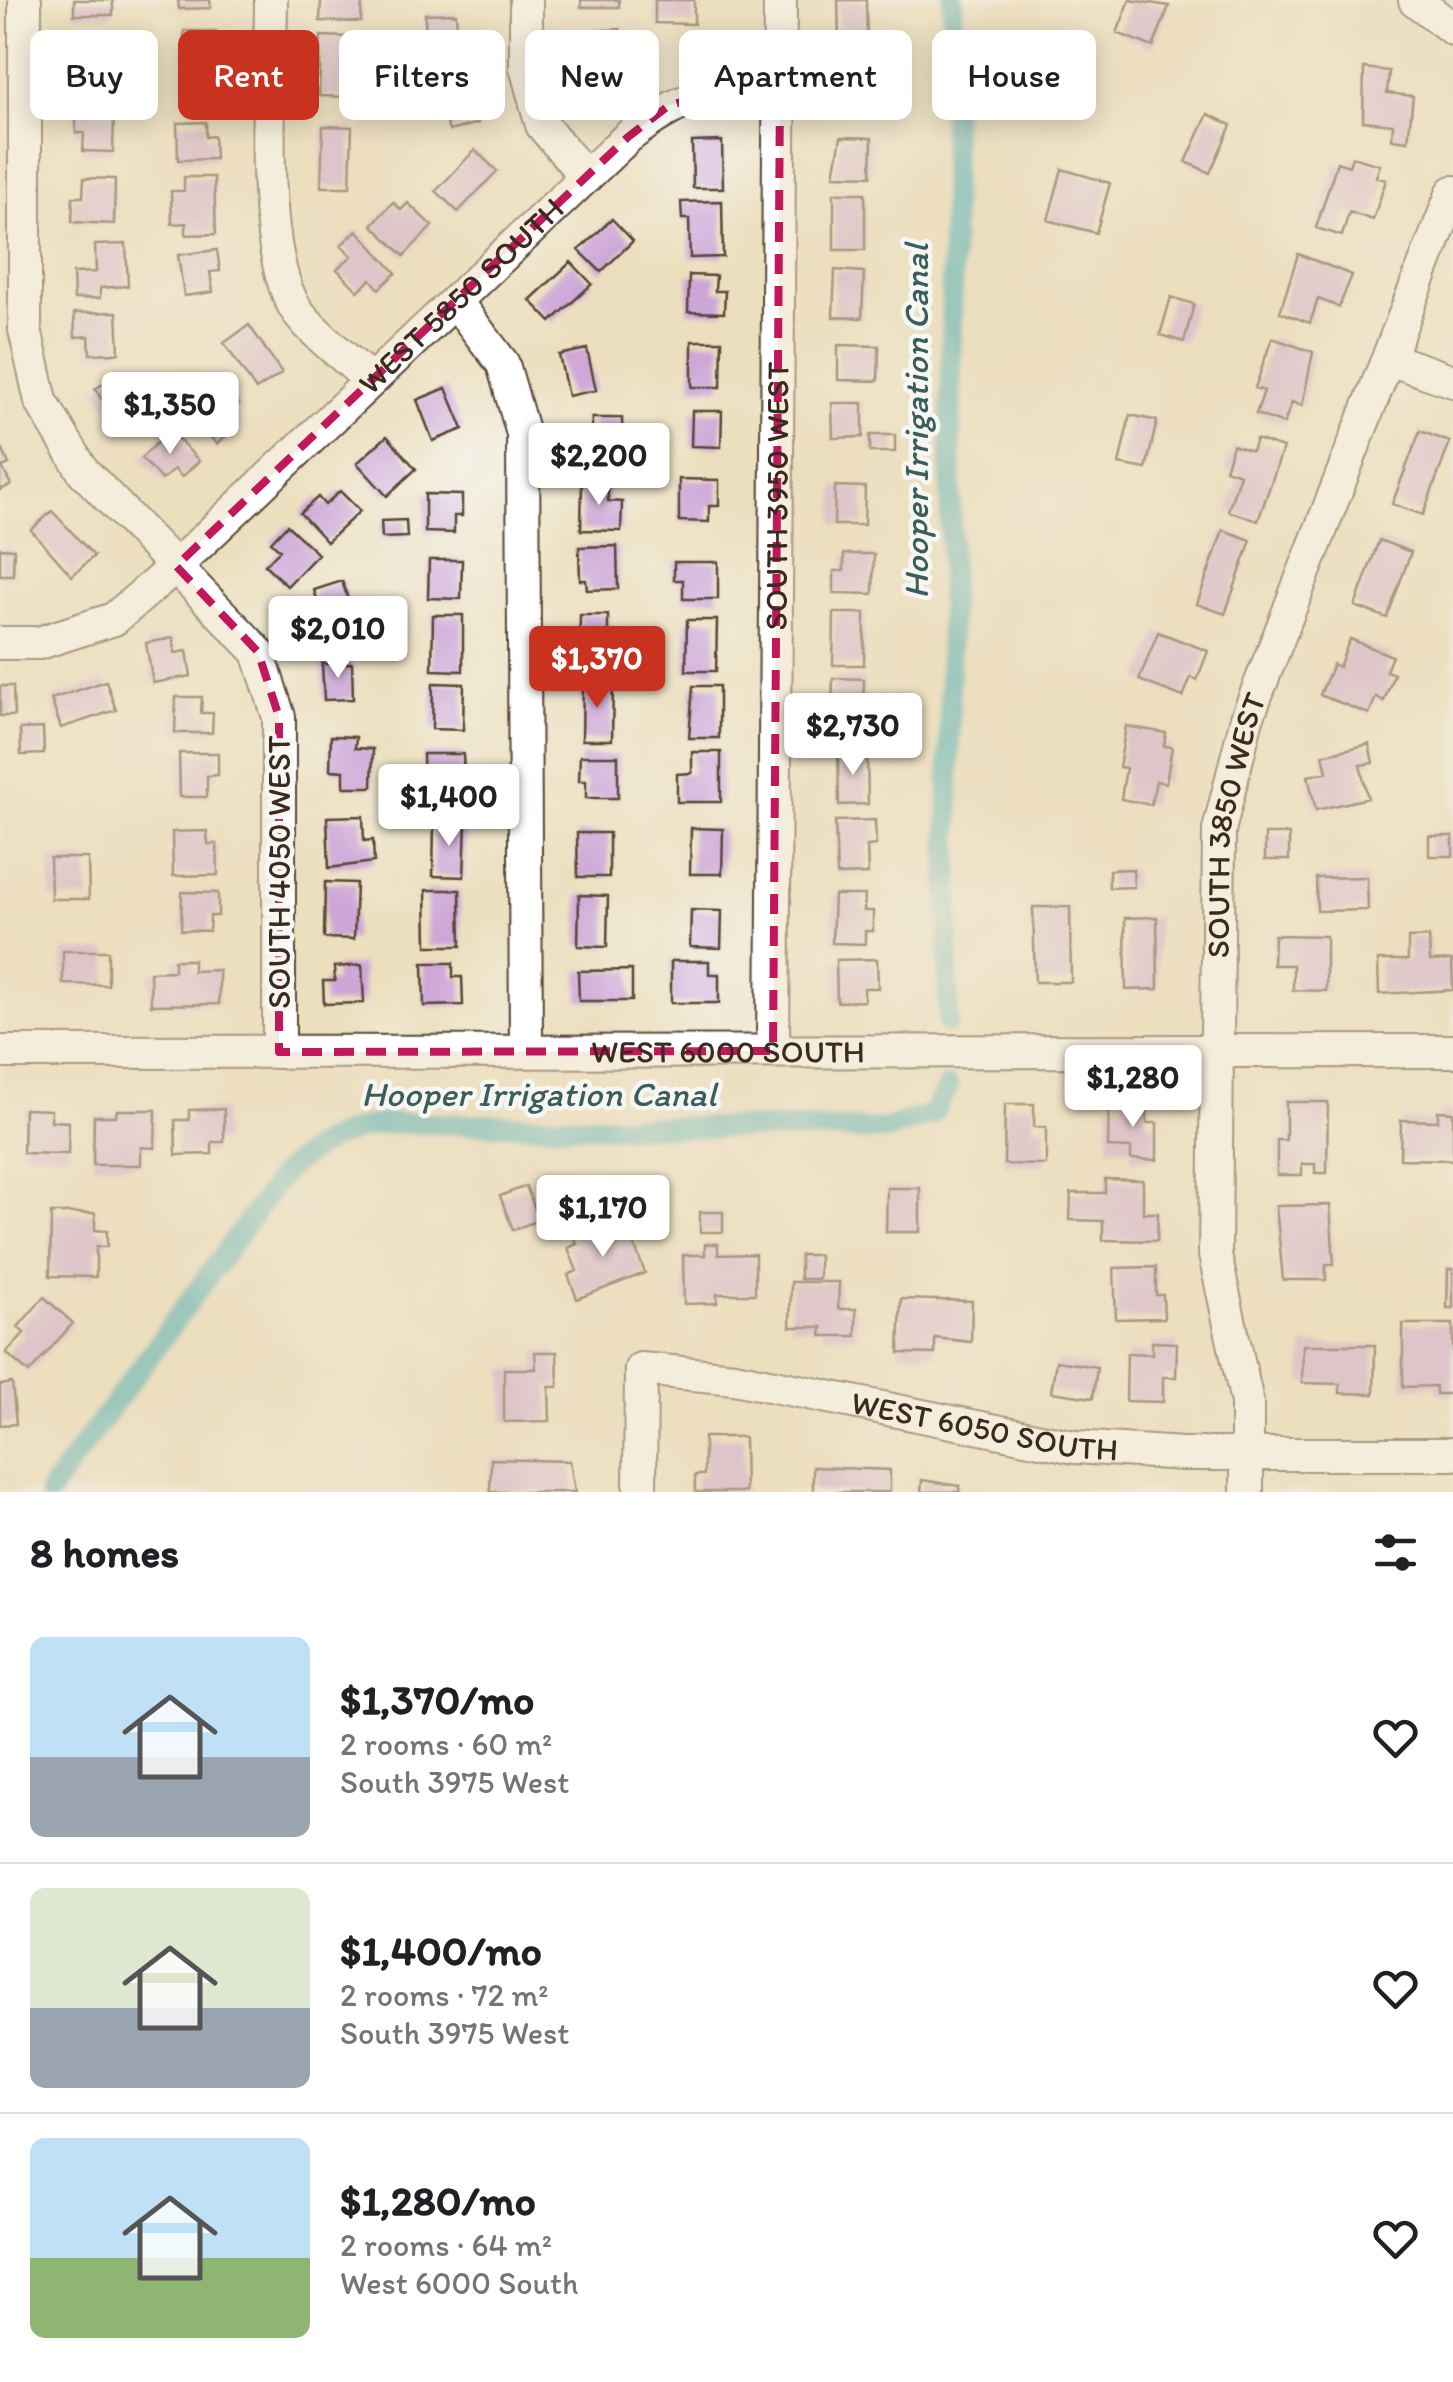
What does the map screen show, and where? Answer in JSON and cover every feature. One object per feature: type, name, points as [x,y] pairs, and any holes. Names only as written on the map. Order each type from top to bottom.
[{"type":"street","name":"SOUTH 4050 WEST","points":[[24,0],[24,330],[41,402],[83,471],[258,652],[279,717],[279,1052]]},
{"type":"street","points":[[271,0],[272,213],[279,267],[297,311],[370,381]]},
{"type":"street","points":[[526,0],[526,67],[542,125],[586,176]]},
{"type":"street","name":"SOUTH 3950 WEST","points":[[780,0],[780,30]]},
{"type":"street","points":[[1415,0],[1453,29]]},
{"type":"street","name":"WEST 5850 SOUTH","points":[[0,643],[39,642],[114,619],[176,566],[586,176],[668,106],[679,103]]},
{"type":"street","name":"SOUTH 3950 WEST","points":[[773,1051],[780,120]]},
{"type":"street","name":"SOUTH 3850 WEST","points":[[1247,1492],[1247,1402],[1215,1256],[1219,830],[1247,718],[1453,192]]},
{"type":"street","points":[[455,301],[502,364],[524,434],[526,1051]]},
{"type":"street","points":[[1389,359],[1453,381]]},
{"type":"street","name":"WEST 6000 SOUTH","points":[[0,1052],[1453,1050]]},
{"type":"street","name":"WEST 6050 SOUTH","points":[[640,1492],[641,1368],[734,1378],[1076,1446],[1247,1454],[1453,1454]]},
{"type":"highlighted area","points":[[720,90],[780,90],[773,1051],[279,1052],[279,717],[258,652],[176,566],[628,137],[668,106]]},
{"type":"building","points":[[74,0],[113,0],[113,15],[74,15]]},
{"type":"building","points":[[178,0],[210,0],[211,8],[179,9]]},
{"type":"building","points":[[321,0],[362,0],[361,22],[320,21]]},
{"type":"building","points":[[581,0],[619,0],[619,7],[581,7]]},
{"type":"building","points":[[655,0],[694,0],[694,24],[655,23]]},
{"type":"building","points":[[838,0],[866,0],[867,30],[839,30]]},
{"type":"building","points":[[1130,0],[1169,6],[1153,47],[1117,33]]},
{"type":"building","points":[[456,13],[457,30],[425,30],[425,14]]},
{"type":"building","points":[[321,36],[339,37],[339,97],[319,96]]},
{"type":"building","points":[[1364,68],[1389,71],[1387,93],[1413,96],[1408,141],[1392,139],[1393,124],[1363,121]]},
{"type":"building","points":[[1208,114],[1231,125],[1210,173],[1186,162]]},
{"type":"building","points":[[76,120],[114,120],[113,152],[83,151],[84,133],[76,133]]},
{"type":"building","points":[[446,120],[477,120],[478,123],[449,131]]},
{"type":"building","points":[[206,122],[206,137],[214,136],[215,159],[178,160],[177,123]]},
{"type":"building","points":[[323,126],[352,127],[350,187],[321,187]]},
{"type":"building","points":[[841,137],[872,138],[871,176],[834,175]]},
{"type":"building","points":[[722,141],[723,188],[693,188],[692,142]]},
{"type":"building","points":[[475,150],[497,171],[458,212],[436,191]]},
{"type":"building","points":[[1352,157],[1380,165],[1376,177],[1386,180],[1373,220],[1349,212],[1342,236],[1316,228],[1337,162],[1349,166]]},
{"type":"building","points":[[1062,169],[1110,183],[1096,233],[1048,220]]},
{"type":"building","points":[[184,177],[214,177],[216,234],[186,235],[186,223],[172,224],[171,191],[184,191]]},
{"type":"building","points":[[84,178],[115,179],[114,224],[72,222],[73,197],[83,197]]},
{"type":"building","points":[[834,193],[865,193],[865,250],[834,250]]},
{"type":"building","points":[[722,201],[723,257],[690,258],[689,219],[682,219],[681,202]]},
{"type":"building","points":[[393,202],[401,210],[408,203],[432,226],[404,256],[372,225]]},
{"type":"building","points":[[612,219],[633,241],[601,272],[579,250]]},
{"type":"building","points":[[357,230],[396,273],[379,289],[371,279],[358,291],[337,269],[352,256],[341,245]]},
{"type":"building","points":[[126,244],[128,286],[100,288],[100,298],[74,299],[73,273],[96,272],[95,245]]},
{"type":"building","points":[[217,250],[220,271],[210,272],[213,292],[184,296],[178,255]]},
{"type":"building","points":[[1298,254],[1352,275],[1339,307],[1318,299],[1310,323],[1280,312]]},
{"type":"building","points":[[571,262],[592,284],[551,322],[530,300]]},
{"type":"building","points":[[835,270],[864,272],[862,318],[833,317]]},
{"type":"building","points":[[689,275],[716,276],[715,291],[725,291],[724,313],[688,312]]},
{"type":"building","points":[[1171,297],[1194,304],[1184,342],[1160,335]]},
{"type":"building","points":[[117,312],[119,353],[90,354],[89,336],[75,337],[74,313]]},
{"type":"building","points":[[249,325],[282,373],[256,390],[224,343]]},
{"type":"building","points":[[1272,338],[1313,352],[1302,406],[1292,402],[1284,424],[1256,414],[1264,391],[1255,388]]},
{"type":"building","points":[[692,341],[722,341],[721,387],[692,387]]},
{"type":"building","points":[[838,345],[879,346],[878,381],[838,380]]},
{"type":"building","points":[[587,349],[596,390],[568,396],[559,355]]},
{"type":"building","points":[[122,371],[144,403],[117,421],[95,389]]},
{"type":"building","points":[[218,382],[239,404],[225,418],[235,428],[217,444],[184,409]]},
{"type":"building","points":[[446,388],[463,429],[433,441],[417,400]]},
{"type":"building","points":[[832,403],[863,403],[863,437],[833,438]]},
{"type":"building","points":[[692,411],[722,411],[721,447],[691,446]]},
{"type":"building","points":[[1130,415],[1157,421],[1146,469],[1119,464]]},
{"type":"building","points":[[592,418],[622,418],[623,460],[582,461],[581,435],[592,435]]},
{"type":"building","points":[[170,430],[199,461],[182,477],[174,469],[162,480],[141,458]]},
{"type":"building","points":[[1420,431],[1450,442],[1423,515],[1392,504]]},
{"type":"building","points":[[870,435],[895,435],[895,452],[870,452]]},
{"type":"building","points":[[387,436],[416,469],[387,496],[357,463]]},
{"type":"building","points":[[1256,439],[1283,448],[1258,521],[1228,511],[1240,474],[1225,469],[1233,445],[1252,451]]},
{"type":"building","points":[[0,444],[9,464],[2,467],[11,485],[0,490]]},
{"type":"building","points":[[679,479],[719,480],[719,506],[709,506],[709,522],[679,521]]},
{"type":"building","points":[[582,480],[608,481],[608,501],[622,502],[621,531],[581,530]]},
{"type":"building","points":[[835,486],[865,487],[864,525],[834,525]]},
{"type":"building","points":[[340,491],[360,511],[327,542],[300,513],[318,497],[325,505]]},
{"type":"building","points":[[425,494],[462,495],[462,516],[454,516],[454,533],[425,532]]},
{"type":"building","points":[[52,511],[94,556],[72,576],[31,530]]},
{"type":"building","points":[[406,520],[407,537],[382,538],[381,521]]},
{"type":"building","points":[[287,525],[318,554],[287,586],[265,565],[280,550],[271,542]]},
{"type":"building","points":[[1223,530],[1251,540],[1225,614],[1197,604]]},
{"type":"building","points":[[1379,540],[1411,552],[1387,618],[1355,606]]},
{"type":"building","points":[[617,546],[618,589],[587,590],[586,580],[580,580],[579,547]]},
{"type":"building","points":[[0,548],[14,549],[13,575],[0,575]]},
{"type":"building","points":[[844,554],[874,554],[873,594],[834,593],[834,571],[844,571]]},
{"type":"building","points":[[429,560],[462,560],[461,599],[428,598]]},
{"type":"building","points":[[674,562],[718,562],[718,599],[683,599],[683,580],[674,580]]},
{"type":"building","points":[[342,581],[361,639],[332,648],[314,590]]},
{"type":"building","points":[[834,613],[865,613],[864,665],[833,665]]},
{"type":"building","points":[[433,615],[463,615],[463,671],[432,670]]},
{"type":"building","points":[[580,615],[608,615],[608,671],[579,671]]},
{"type":"building","points":[[687,620],[717,620],[716,671],[686,671]]},
{"type":"building","points":[[1158,632],[1208,651],[1197,680],[1191,677],[1183,697],[1139,680]]},
{"type":"building","points":[[173,638],[175,653],[187,651],[191,676],[153,683],[146,643]]},
{"type":"building","points":[[1350,639],[1392,656],[1386,671],[1394,674],[1384,701],[1376,697],[1369,714],[1320,695],[1333,664],[1339,667]]},
{"type":"building","points":[[352,663],[353,699],[324,700],[322,664]]},
{"type":"building","points":[[833,678],[864,679],[863,715],[832,715]]},
{"type":"building","points":[[106,681],[116,710],[61,728],[51,699]]},
{"type":"building","points":[[583,682],[613,683],[612,740],[582,740]]},
{"type":"building","points":[[433,683],[464,684],[463,730],[432,729]]},
{"type":"building","points":[[0,686],[13,686],[14,716],[0,716]]},
{"type":"building","points":[[693,686],[719,686],[719,738],[689,738]]},
{"type":"building","points":[[176,697],[202,697],[201,713],[213,713],[212,733],[175,733]]},
{"type":"building","points":[[1126,726],[1166,733],[1164,746],[1172,747],[1166,783],[1156,781],[1151,805],[1121,799],[1126,768],[1119,767]]},
{"type":"building","points":[[43,728],[44,754],[21,755],[20,729]]},
{"type":"building","points":[[331,736],[356,737],[355,748],[373,749],[372,787],[344,787],[344,771],[330,770]]},
{"type":"building","points":[[1369,744],[1373,763],[1360,765],[1368,798],[1316,810],[1308,776],[1327,772],[1323,755]]},
{"type":"building","points":[[838,751],[867,751],[868,804],[839,805]]},
{"type":"building","points":[[692,752],[721,752],[721,802],[677,802],[677,774],[692,773]]},
{"type":"building","points":[[179,753],[218,753],[218,775],[207,776],[207,797],[180,797]]},
{"type":"building","points":[[423,754],[463,754],[464,777],[453,777],[453,795],[424,795]]},
{"type":"building","points":[[580,756],[618,756],[618,798],[586,798],[586,781],[579,781]]},
{"type":"building","points":[[363,816],[364,841],[373,840],[374,862],[329,868],[327,817]]},
{"type":"building","points":[[875,820],[876,845],[867,846],[868,874],[837,875],[835,821]]},
{"type":"building","points":[[434,822],[466,823],[464,877],[433,876]]},
{"type":"building","points":[[691,828],[723,829],[722,874],[690,874]]},
{"type":"building","points":[[207,831],[208,844],[217,844],[218,875],[173,876],[172,832]]},
{"type":"building","points":[[577,833],[609,833],[609,877],[578,877]]},
{"type":"building","points":[[1265,834],[1289,834],[1289,860],[1265,860]]},
{"type":"building","points":[[1429,836],[1453,836],[1453,856],[1429,856]]},
{"type":"building","points":[[50,858],[88,858],[89,899],[51,899]]},
{"type":"building","points":[[1133,869],[1134,887],[1109,888],[1109,870]]},
{"type":"building","points":[[1367,877],[1368,910],[1317,911],[1316,878]]},
{"type":"building","points":[[325,882],[356,883],[354,939],[324,938]]},
{"type":"building","points":[[426,890],[460,890],[461,946],[427,946]]},
{"type":"building","points":[[182,892],[218,893],[218,916],[210,916],[209,931],[181,930]]},
{"type":"building","points":[[579,895],[608,896],[607,947],[578,946]]},
{"type":"building","points":[[834,895],[865,895],[864,911],[873,911],[873,931],[865,931],[865,944],[832,943]]},
{"type":"building","points":[[1033,907],[1070,907],[1071,982],[1035,982]]},
{"type":"building","points":[[691,910],[722,911],[721,948],[690,947]]},
{"type":"building","points":[[1157,917],[1158,989],[1126,990],[1125,918]]},
{"type":"building","points":[[1274,935],[1326,936],[1326,991],[1293,990],[1293,965],[1273,965]]},
{"type":"building","points":[[1429,937],[1430,961],[1452,960],[1453,990],[1379,994],[1378,960],[1408,960],[1408,938]]},
{"type":"building","points":[[63,951],[108,951],[108,985],[63,984]]},
{"type":"building","points":[[877,959],[878,988],[864,988],[864,1001],[837,1002],[836,960]]},
{"type":"building","points":[[174,960],[193,960],[193,971],[219,970],[219,1004],[151,1005],[150,972],[174,971]]},
{"type":"building","points":[[671,961],[709,961],[709,974],[719,974],[719,1003],[671,1003]]},
{"type":"building","points":[[423,963],[453,963],[453,977],[462,977],[463,1005],[424,1006]]},
{"type":"building","points":[[362,965],[364,1003],[324,1004],[323,981],[335,981],[334,967]]},
{"type":"building","points":[[632,970],[632,1001],[579,1001],[578,971]]},
{"type":"building","points":[[1286,1102],[1328,1102],[1327,1173],[1315,1173],[1315,1164],[1302,1164],[1302,1175],[1277,1175],[1277,1140],[1286,1140]]},
{"type":"building","points":[[1109,1103],[1147,1103],[1147,1123],[1157,1123],[1157,1160],[1131,1159],[1131,1148],[1108,1147]]},
{"type":"building","points":[[1005,1104],[1034,1104],[1034,1127],[1046,1127],[1046,1165],[1004,1164]]},
{"type":"building","points":[[24,1109],[51,1110],[51,1121],[69,1122],[68,1154],[23,1153]]},
{"type":"building","points":[[224,1109],[224,1142],[212,1142],[212,1154],[176,1155],[175,1120],[189,1120],[189,1110]]},
{"type":"building","points":[[117,1110],[156,1110],[155,1148],[141,1147],[141,1165],[93,1165],[94,1116],[116,1116]]},
{"type":"building","points":[[1438,1111],[1453,1112],[1453,1160],[1400,1159],[1401,1120],[1438,1121]]},
{"type":"building","points":[[1105,1179],[1143,1180],[1143,1213],[1158,1213],[1157,1241],[1103,1240],[1103,1221],[1070,1220],[1071,1193],[1105,1193]]},
{"type":"building","points":[[526,1186],[539,1220],[513,1230],[500,1196]]},
{"type":"building","points":[[887,1188],[920,1188],[920,1232],[886,1232]]},
{"type":"building","points":[[1330,1205],[1334,1264],[1326,1264],[1326,1280],[1283,1280],[1276,1206]]},
{"type":"building","points":[[700,1212],[723,1212],[723,1232],[700,1232]]},
{"type":"building","points":[[51,1213],[95,1213],[95,1230],[107,1231],[107,1247],[96,1247],[96,1277],[50,1276]]},
{"type":"building","points":[[583,1223],[589,1237],[626,1223],[645,1273],[577,1299],[568,1275],[577,1271],[568,1248],[577,1244],[571,1228]]},
{"type":"building","points":[[705,1244],[718,1244],[718,1255],[755,1254],[755,1294],[717,1294],[717,1303],[684,1304],[683,1255],[705,1255]]},
{"type":"building","points":[[800,1255],[819,1255],[819,1279],[800,1279]]},
{"type":"building","points":[[1156,1267],[1156,1295],[1163,1295],[1164,1318],[1116,1319],[1114,1268]]},
{"type":"building","points":[[1448,1269],[1453,1269],[1453,1308],[1447,1308]]},
{"type":"building","points":[[791,1282],[839,1282],[838,1309],[856,1309],[856,1336],[821,1336],[822,1327],[790,1327]]},
{"type":"building","points":[[44,1297],[73,1323],[29,1373],[6,1353],[24,1333],[18,1327]]},
{"type":"building","points":[[901,1299],[972,1301],[971,1342],[935,1338],[935,1354],[899,1353]]},
{"type":"building","points":[[1403,1324],[1453,1324],[1453,1394],[1436,1394],[1436,1386],[1403,1387]]},
{"type":"building","points":[[1152,1342],[1177,1343],[1176,1377],[1163,1377],[1163,1402],[1126,1401],[1127,1353],[1152,1354]]},
{"type":"building","points":[[1303,1345],[1375,1345],[1374,1394],[1340,1393],[1340,1384],[1302,1383]]},
{"type":"building","points":[[535,1352],[557,1352],[558,1387],[549,1387],[550,1421],[504,1422],[504,1369],[536,1369]]},
{"type":"building","points":[[1056,1361],[1097,1367],[1093,1398],[1051,1392]]},
{"type":"building","points":[[12,1383],[16,1424],[0,1425],[0,1385]]},
{"type":"building","points":[[704,1437],[744,1437],[745,1492],[695,1492],[695,1475],[704,1475]]},
{"type":"building","points":[[491,1459],[570,1461],[575,1492],[490,1492]]},
{"type":"building","points":[[813,1467],[890,1470],[890,1492],[813,1492]]},
{"type":"building","points":[[922,1480],[960,1486],[959,1492],[921,1492]]},
{"type":"waterway","name":"Hooper Irrigation Canal","points":[[948,1022],[953,0]]},
{"type":"waterway","name":"Hooper Irrigation Canal","points":[[49,1492],[285,1171],[332,1139],[386,1123],[885,1130],[932,1114],[948,1087]]}]
